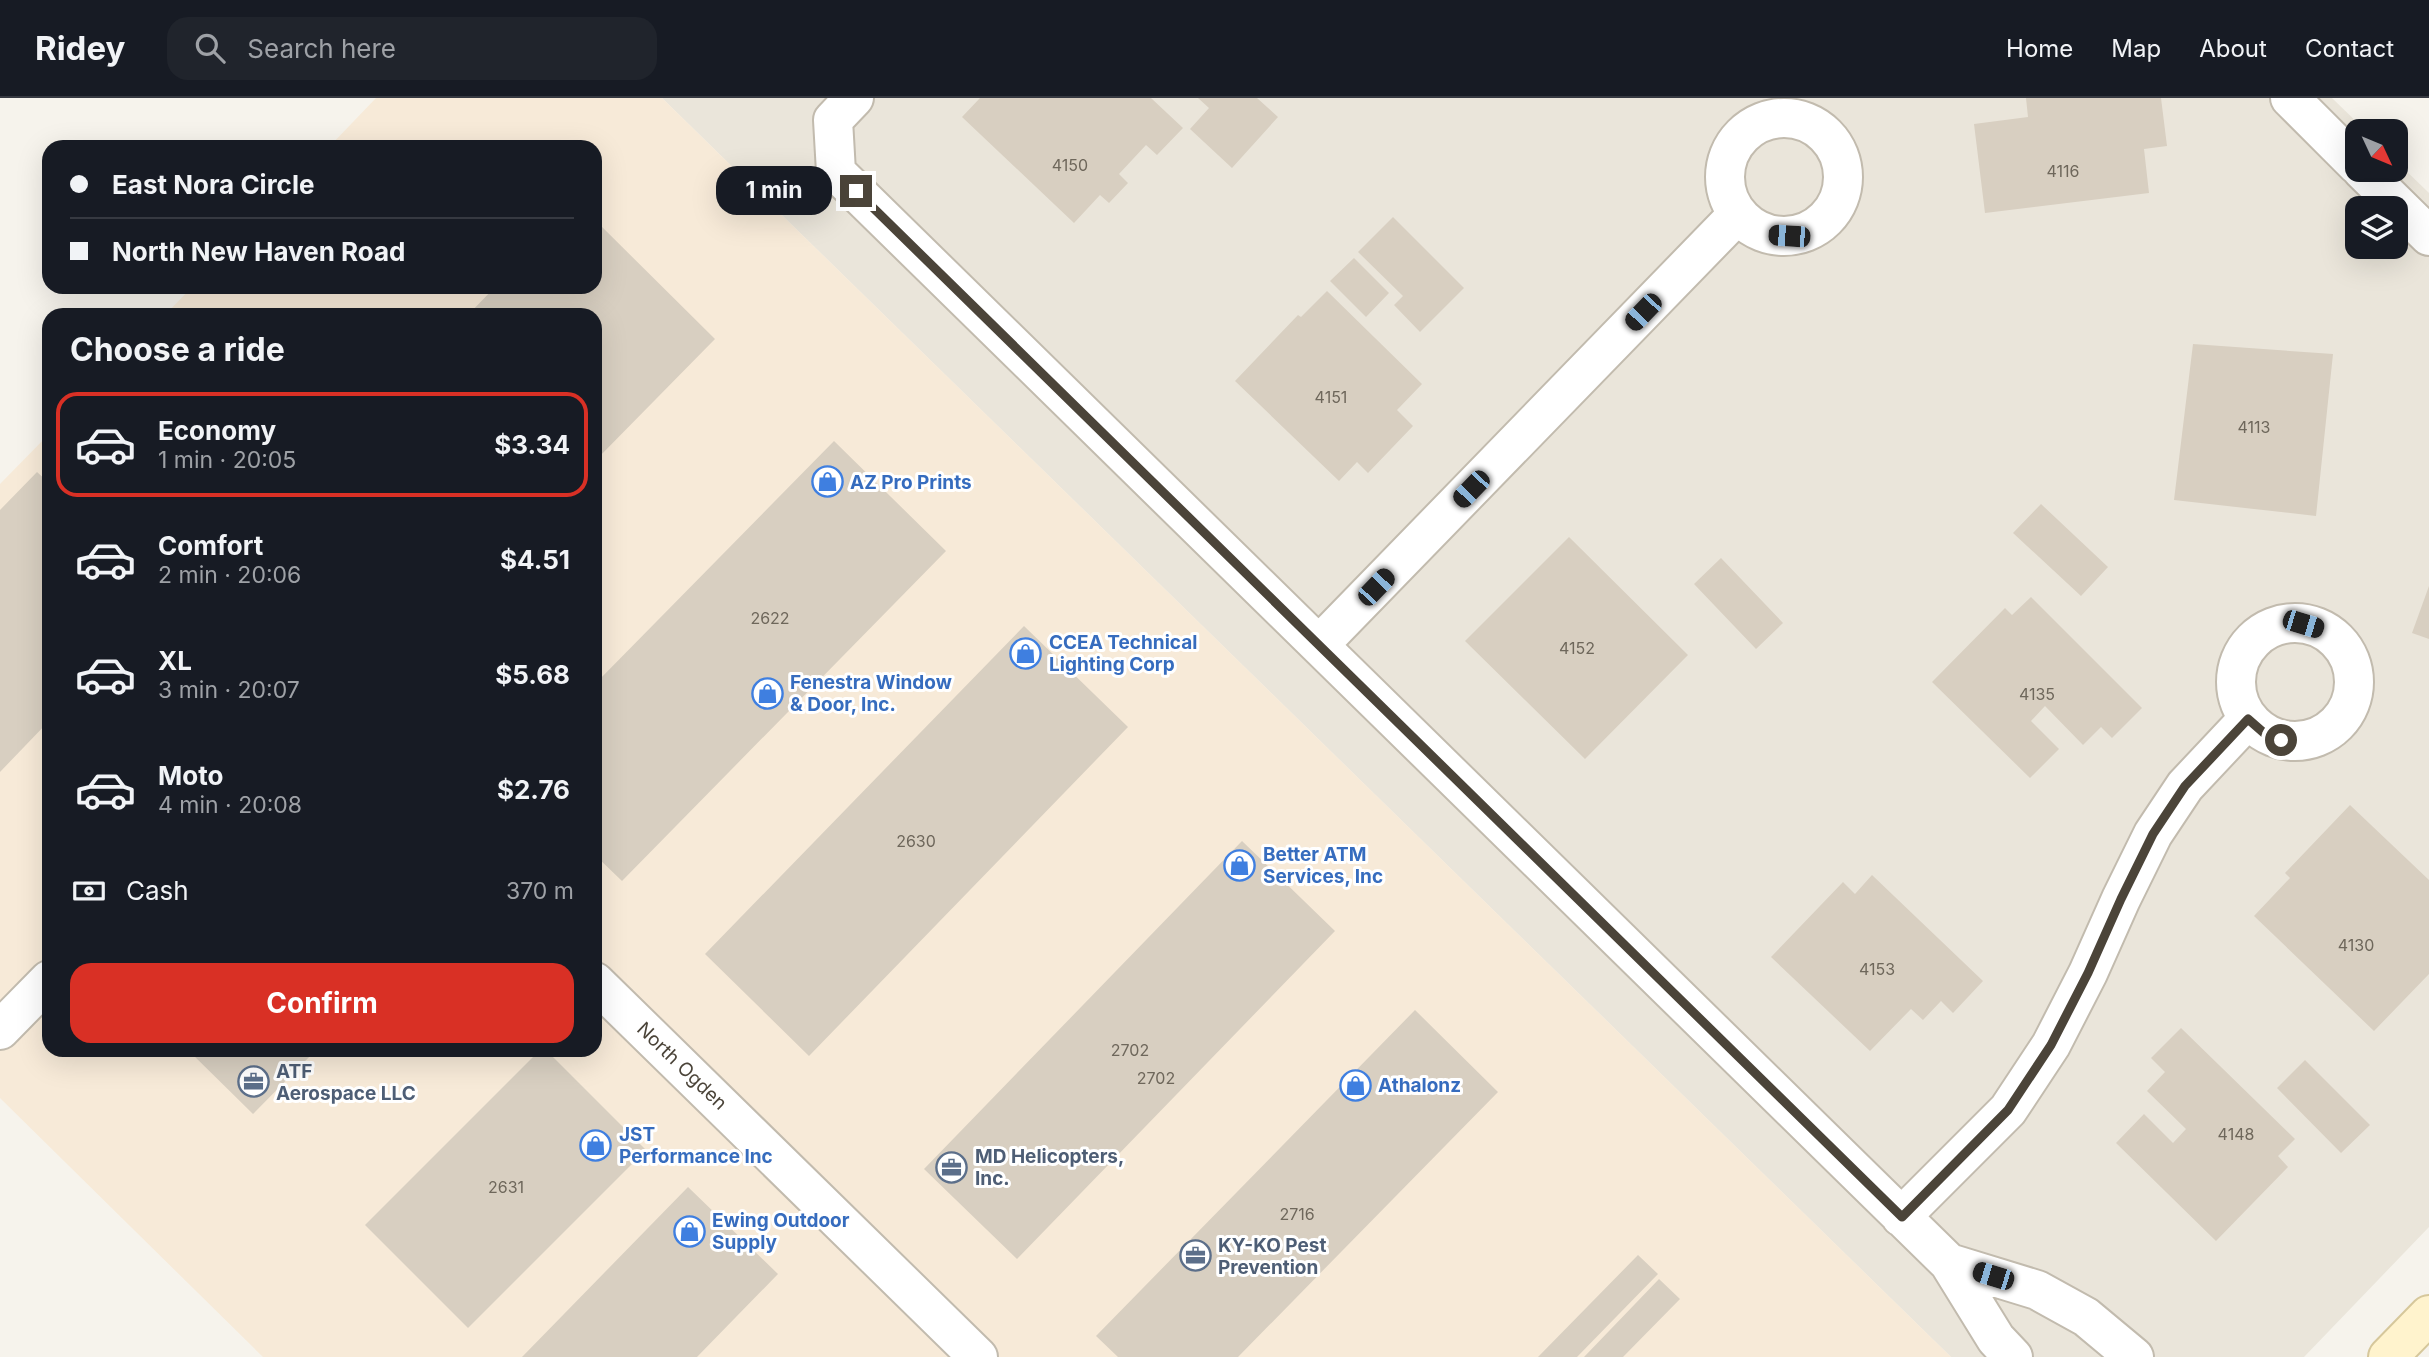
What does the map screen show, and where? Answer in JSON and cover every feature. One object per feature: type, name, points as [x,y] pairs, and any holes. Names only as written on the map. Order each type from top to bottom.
[{"type":"main road","points":[[2388,1357],[2429,1315]]},
{"type":"street","points":[[2290,98],[2345,153]]},
{"type":"street","points":[[844,109],[836,172],[1949,1263],[1996,1339],[2013,1357]]},
{"type":"street","points":[[2374,182],[2429,236]]},
{"type":"street","points":[[1319,645],[1738,214]]},
{"type":"street","points":[[1902,1217],[2008,1110],[2051,1045],[2153,834],[2185,786],[2248,719]]},
{"type":"street","points":[[0,1030],[42,987]]},
{"type":"street","name":"North Ogden","points":[[602,989],[978,1357]]},
{"type":"street","points":[[1949,1263],[2038,1290],[2085,1317],[2134,1357]]},
{"type":"shaded area","points":[[376,98],[662,98],[1951,1357],[263,1357],[0,1098],[0,484],[42,441],[42,1057],[602,1057],[602,308],[172,308],[185,294],[602,294],[602,140],[336,140]]},
{"type":"shaded area","points":[[662,98],[2332,98],[2354,119],[2345,119],[2345,182],[2408,182],[2408,173],[2429,193],[2429,1227],[2304,1357],[1951,1357]]},
{"type":"building","points":[[980,98],[1151,98],[1183,128],[1157,155],[1146,145],[1119,174],[1128,183],[1109,203],[1100,195],[1074,223],[962,117]]},
{"type":"building","points":[[1198,98],[1257,98],[1278,117],[1232,168],[1190,129],[1209,108]]},
{"type":"building","points":[[2026,98],[2161,98],[2167,146],[2144,149],[2149,193],[1985,213],[1974,124],[2028,117]]},
{"type":"building","points":[[1393,217],[1464,288],[1420,332],[1394,305],[1403,296],[1358,252]]},
{"type":"building","points":[[602,227],[715,339],[602,454],[602,308],[475,308],[488,294],[602,294]]},
{"type":"building","points":[[1354,258],[1389,293],[1366,317],[1330,281]]},
{"type":"building","points":[[1327,291],[1422,384],[1397,410],[1413,426],[1368,473],[1357,462],[1339,481],[1235,381],[1298,315],[1301,317]]},
{"type":"building","points":[[2193,344],[2333,354],[2316,516],[2174,500]]},
{"type":"building","points":[[834,441],[946,551],[622,881],[602,862],[602,677]]},
{"type":"building","points":[[37,472],[42,477],[42,728],[0,772],[0,510]]},
{"type":"building","points":[[2041,504],[2108,567],[2081,596],[2013,533]]},
{"type":"building","points":[[1569,537],[1688,655],[1585,759],[1465,641]]},
{"type":"building","points":[[1721,558],[1783,623],[1756,649],[1694,584]]},
{"type":"building","points":[[2429,586],[2429,639],[2412,633]]},
{"type":"building","points":[[2031,597],[2142,708],[2112,738],[2101,727],[2083,745],[2045,706],[2031,721],[2059,749],[2030,778],[1932,682],[2005,608],[2012,615]]},
{"type":"building","points":[[1024,626],[1128,727],[809,1056],[705,954]]},
{"type":"building","points":[[2350,805],[2429,880],[2429,974],[2374,1031],[2254,916],[2290,878],[2285,873]]},
{"type":"building","points":[[1242,841],[1335,931],[1017,1259],[924,1169]]},
{"type":"building","points":[[1872,875],[1983,981],[1953,1013],[1941,1001],[1923,1020],[1911,1009],[1870,1051],[1771,957],[1843,882],[1855,894]]},
{"type":"building","points":[[1415,1010],[1498,1092],[1238,1357],[1118,1357],[1096,1336]]},
{"type":"building","points":[[2181,1028],[2295,1139],[2278,1156],[2288,1167],[2216,1241],[2116,1143],[2144,1114],[2173,1143],[2186,1129],[2147,1091],[2165,1072],[2151,1058]]},
{"type":"building","name":"ATF Aerospace LLC","points":[[195,1057],[309,1057],[253,1114]]},
{"type":"building","points":[[533,1057],[553,1057],[646,1150],[468,1328],[365,1225]]},
{"type":"building","points":[[2305,1060],[2370,1125],[2341,1153],[2277,1088]]},
{"type":"building","name":"Ewing Outdoor Supply","points":[[688,1187],[778,1274],[697,1357],[522,1357]]},
{"type":"building","points":[[1638,1255],[1658,1274],[1577,1357],[1538,1357]]},
{"type":"building","points":[[1659,1279],[1680,1299],[1623,1357],[1584,1357]]},
{"type":"place","name":"AZ Pro Prints","points":[[827,482]]},
{"type":"place","name":"CCEA Technical Lighting Corp","points":[[1026,653]]},
{"type":"place","name":"Fenestra Window & Door, Inc.","points":[[767,693]]},
{"type":"place","name":"Better ATM Services, Inc","points":[[1240,865]]},
{"type":"place","name":"ATF Aerospace LLC","points":[[253,1082]]},
{"type":"place","name":"Athalonz","points":[[1355,1085]]},
{"type":"place","name":"JST Performance Inc","points":[[596,1145]]},
{"type":"place","name":"MD Helicopters, Inc.","points":[[952,1167]]},
{"type":"place","name":"Ewing Outdoor Supply","points":[[689,1231]]},
{"type":"place","name":"KY-KO Pest Prevention","points":[[1195,1256]]},
{"type":"route","points":[[856,191],[1902,1217],[2008,1110],[2051,1045],[2153,834],[2185,786],[2248,719],[2264,733],[2281,740]]}]
